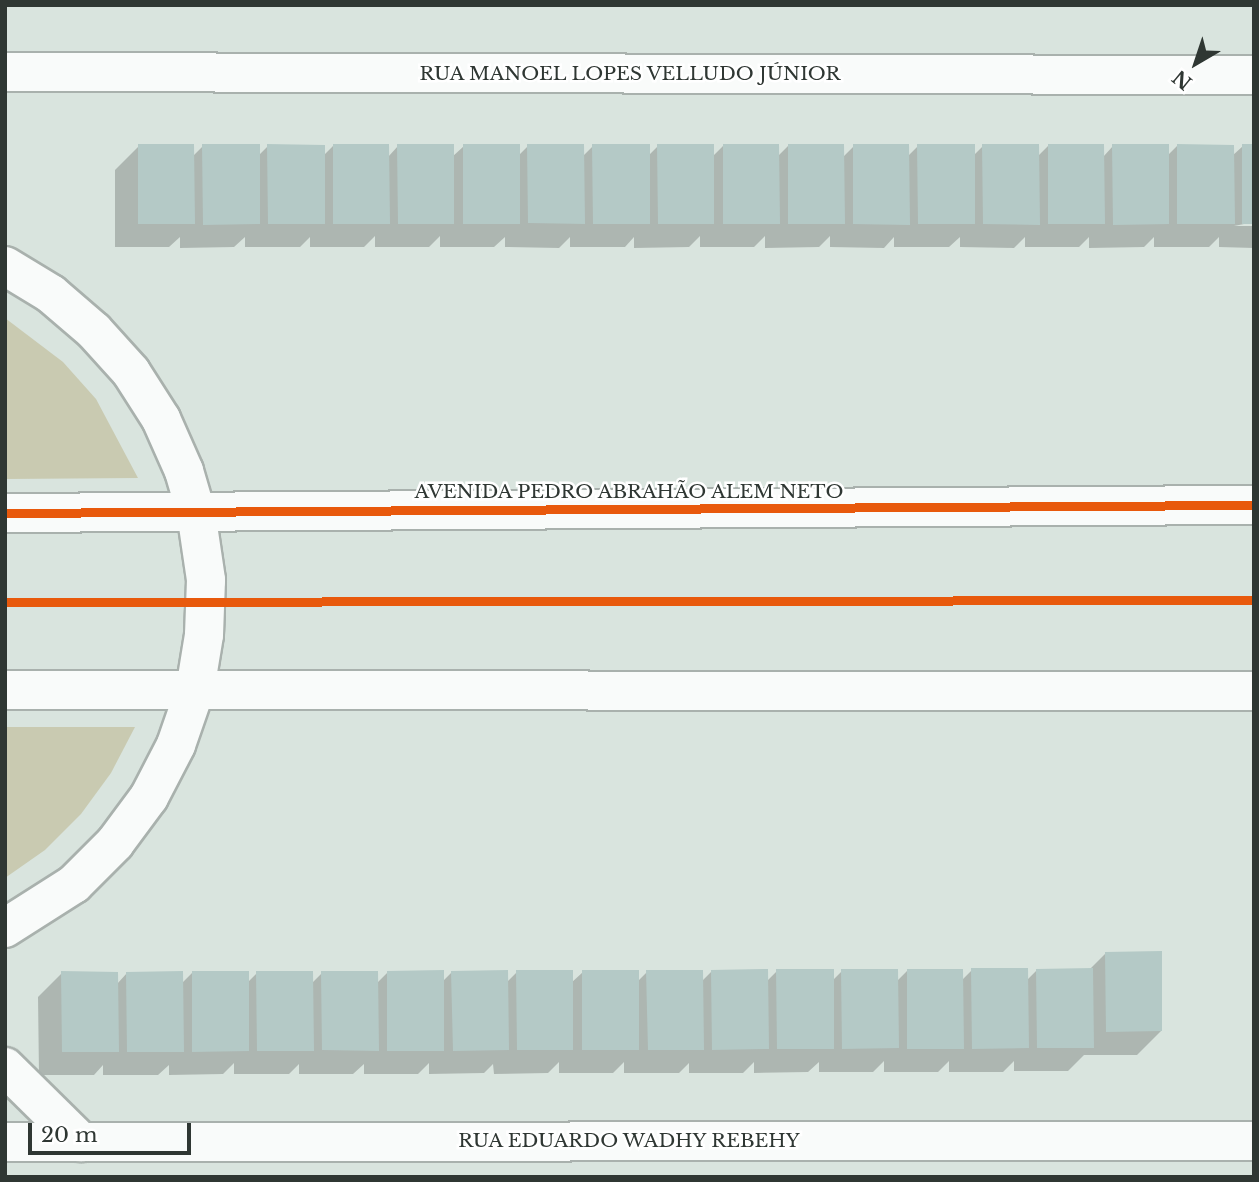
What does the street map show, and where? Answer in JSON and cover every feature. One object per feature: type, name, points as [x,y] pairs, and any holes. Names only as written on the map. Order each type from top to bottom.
[{"type":"street","name":"RUA MANOEL LOPES VELLUDO JÚNIOR","points":[[5,72],[1254,75]]},
{"type":"street","points":[[5,265],[51,294],[94,331],[131,372],[161,419],[197,512],[206,580],[204,635],[195,690],[176,746],[155,787],[115,843],[74,884],[5,928]]},
{"type":"street","name":"AVENIDA PEDRO ABRAHÃO ALEM NETO","points":[[5,513],[1254,505]]},
{"type":"street","points":[[5,690],[1254,691]]},
{"type":"street","points":[[5,1067],[81,1142]]},
{"type":"street","name":"RUA EDUARDO WADHY REBEHY","points":[[5,1142],[1254,1141]]},
{"type":"green space","points":[[5,318],[63,362],[96,399],[138,478],[5,479]]},
{"type":"green space","points":[[5,727],[135,727],[111,773],[81,814],[45,850],[5,878]]},
{"type":"building","points":[[138,144],[194,144],[195,224],[138,224]]},
{"type":"building","points":[[202,144],[260,144],[260,224],[203,225]]},
{"type":"building","points":[[267,144],[325,145],[325,224],[268,224]]},
{"type":"building","points":[[333,144],[389,144],[390,224],[333,224]]},
{"type":"building","points":[[397,144],[454,144],[454,224],[398,224]]},
{"type":"building","points":[[463,144],[520,144],[520,224],[463,224]]},
{"type":"building","points":[[527,144],[584,144],[585,224],[528,223]]},
{"type":"building","points":[[592,144],[650,144],[650,224],[593,224]]},
{"type":"building","points":[[657,144],[714,144],[714,224],[658,224]]},
{"type":"building","points":[[723,144],[779,144],[780,224],[723,224]]},
{"type":"building","points":[[788,144],[844,144],[845,224],[788,224]]},
{"type":"building","points":[[853,144],[909,144],[910,225],[853,224]]},
{"type":"building","points":[[917,144],[975,144],[975,224],[918,224]]},
{"type":"building","points":[[982,144],[1039,144],[1040,225],[983,224]]},
{"type":"building","points":[[1048,144],[1104,144],[1105,224],[1048,224]]},
{"type":"building","points":[[1112,144],[1169,144],[1169,224],[1113,225]]},
{"type":"building","points":[[1177,144],[1234,145],[1235,224],[1177,224]]},
{"type":"building","points":[[1242,144],[1254,144],[1254,224],[1242,224]]},
{"type":"building","points":[[1162,951],[1162,1031],[1106,1032],[1105,952]]},
{"type":"building","points":[[971,968],[1028,968],[1029,1048],[972,1049]]},
{"type":"building","points":[[1093,968],[1094,1048],[1037,1048],[1036,969]]},
{"type":"building","points":[[768,969],[769,1049],[712,1050],[711,970]]},
{"type":"building","points":[[776,969],[834,969],[834,1049],[777,1049]]},
{"type":"building","points":[[841,969],[898,969],[899,1048],[842,1049]]},
{"type":"building","points":[[907,969],[963,969],[964,1049],[907,1049]]},
{"type":"building","points":[[444,970],[444,1051],[387,1051],[387,971]]},
{"type":"building","points":[[508,970],[509,1050],[453,1051],[451,971]]},
{"type":"building","points":[[516,970],[573,970],[573,1050],[517,1050]]},
{"type":"building","points":[[582,970],[639,970],[639,1050],[582,1050]]},
{"type":"building","points":[[646,970],[703,970],[704,1050],[648,1050]]},
{"type":"building","points":[[61,971],[118,972],[119,1052],[62,1052]]},
{"type":"building","points":[[183,971],[184,1052],[127,1052],[126,972]]},
{"type":"building","points":[[192,971],[249,971],[249,1051],[192,1052]]},
{"type":"building","points":[[256,971],[313,971],[314,1051],[257,1051]]},
{"type":"building","points":[[321,971],[378,971],[379,1051],[322,1050]]},
{"type":"cycle path","points":[[5,513],[1254,505]]},
{"type":"cycle path","points":[[5,602],[1254,600]]}]
